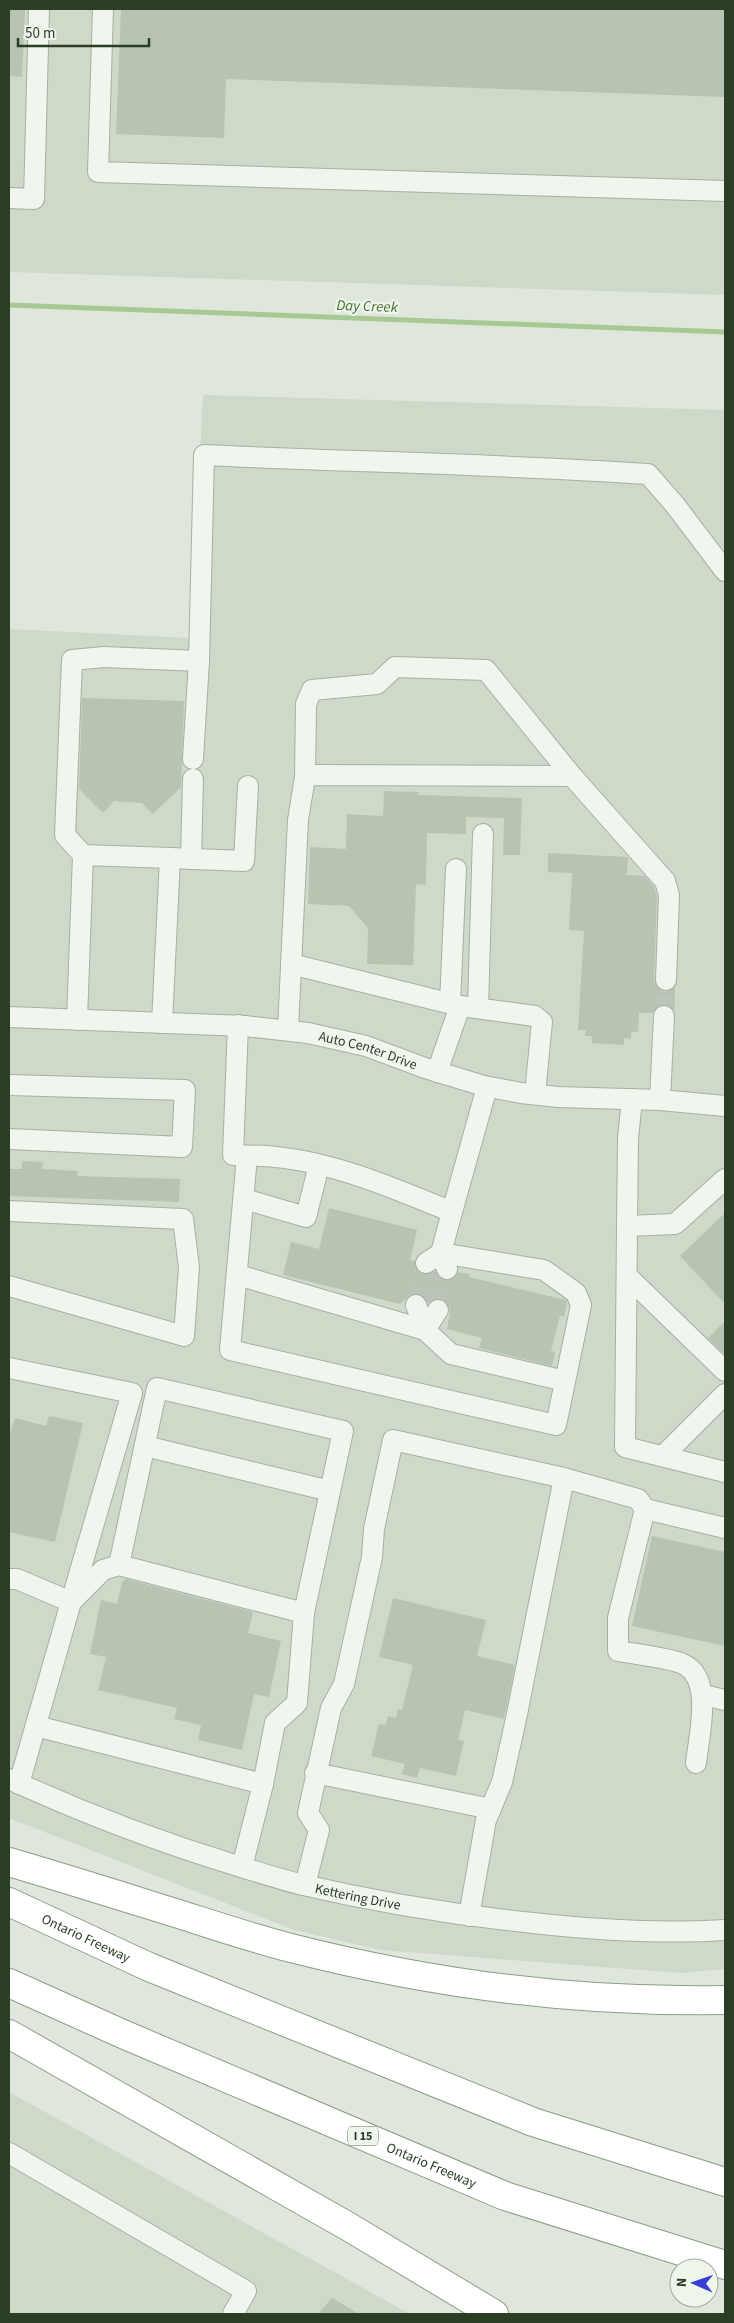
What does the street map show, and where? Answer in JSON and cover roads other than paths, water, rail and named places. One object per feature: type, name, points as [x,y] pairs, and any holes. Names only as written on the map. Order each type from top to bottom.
[{"type":"highway","points":[[9,1862],[221,1928],[290,1948],[365,1966],[441,1980],[569,1994],[663,2001],[725,2000]]},
{"type":"highway","name":"Ontario Freeway","points":[[9,1902],[148,1967],[533,2122],[725,2182]]},
{"type":"highway","name":"Ontario Freeway","points":[[9,1983],[134,2039],[505,2196],[725,2265]]},
{"type":"highway","points":[[9,2034],[349,2227],[494,2314]]},
{"type":"street","points":[[9,198],[34,199],[39,9]]},
{"type":"street","points":[[103,9],[98,172],[725,191]]},
{"type":"street","points":[[193,759],[199,661],[204,455],[391,463],[511,465],[648,474],[675,505],[725,571]]},
{"type":"street","points":[[77,1020],[82,855],[66,835],[72,660],[104,657],[199,661]]},
{"type":"street","points":[[288,1030],[298,820],[305,777],[306,704],[312,690],[377,684],[395,667],[486,670],[572,776],[665,881],[669,895],[666,980]]},
{"type":"street","points":[[305,777],[316,775],[572,776]]},
{"type":"street","points":[[191,859],[193,779]]},
{"type":"street","points":[[82,855],[244,861],[248,786]]},
{"type":"street","points":[[437,1072],[463,1006],[483,834]]},
{"type":"street","points":[[162,1022],[170,858]]},
{"type":"street","points":[[456,869],[463,1006]]},
{"type":"street","points":[[291,964],[463,1006],[535,1016],[542,1022],[535,1094]]},
{"type":"street","points":[[660,1100],[664,1016]]},
{"type":"street","name":"Auto Center Drive","points":[[9,1017],[238,1025],[288,1030],[366,1046],[437,1072],[487,1087],[535,1094],[660,1100],[725,1106]]},
{"type":"street","points":[[238,1025],[233,1155],[276,1157],[319,1165],[405,1193],[452,1212]]},
{"type":"street","points":[[9,1085],[185,1090],[182,1147],[9,1139]]},
{"type":"street","points":[[247,1156],[230,1350],[556,1426],[581,1305],[576,1293],[544,1270],[438,1262],[487,1087]]},
{"type":"street","points":[[632,1099],[628,1139],[625,1447],[725,1472]]},
{"type":"street","points":[[244,1199],[306,1217],[319,1165]]},
{"type":"street","points":[[627,1226],[675,1224],[725,1179]]},
{"type":"street","points":[[9,1211],[183,1219],[189,1267],[184,1336],[9,1286]]},
{"type":"street","points":[[238,1275],[425,1330],[451,1354],[565,1382]]},
{"type":"street","points":[[627,1276],[725,1371]]},
{"type":"street","points":[[416,1305],[425,1330]]},
{"type":"street","points":[[425,1330],[438,1310]]},
{"type":"street","points":[[9,1368],[132,1392],[36,1726],[14,1782]]},
{"type":"street","points":[[119,1565],[157,1388],[343,1431],[304,1613],[297,1703],[275,1723],[263,1784],[242,1867]]},
{"type":"street","points":[[663,1456],[725,1394]]},
{"type":"street","points":[[305,1885],[319,1830],[308,1813],[316,1773],[330,1708],[344,1684],[372,1558],[374,1529],[394,1440],[564,1478],[638,1499],[645,1509],[725,1528]]},
{"type":"street","points":[[145,1446],[330,1490]]},
{"type":"street","points":[[469,1916],[486,1820],[502,1782],[564,1478]]},
{"type":"street","points":[[645,1509],[618,1618],[618,1651],[683,1664],[697,1675],[703,1695],[696,1763]]},
{"type":"street","points":[[71,1602],[103,1570],[119,1565],[304,1613]]},
{"type":"street","points":[[9,1580],[17,1580],[71,1602]]},
{"type":"street","points":[[703,1695],[725,1700]]},
{"type":"street","points":[[36,1726],[263,1784]]},
{"type":"street","points":[[316,1773],[491,1808]]},
{"type":"street","name":"Kettering Drive","points":[[14,1782],[71,1807],[176,1846],[305,1885],[469,1916],[574,1928],[725,1930]]},
{"type":"street","points":[[9,2153],[246,2291],[233,2314]]},
{"type":"waterway","name":"Day Creek","points":[[9,305],[725,332]]},
{"type":"tunnel","points":[[664,1016],[666,980]]},
{"type":"tunnel","points":[[416,1305],[426,1263]]},
{"type":"tunnel","points":[[438,1310],[447,1269]]}]
